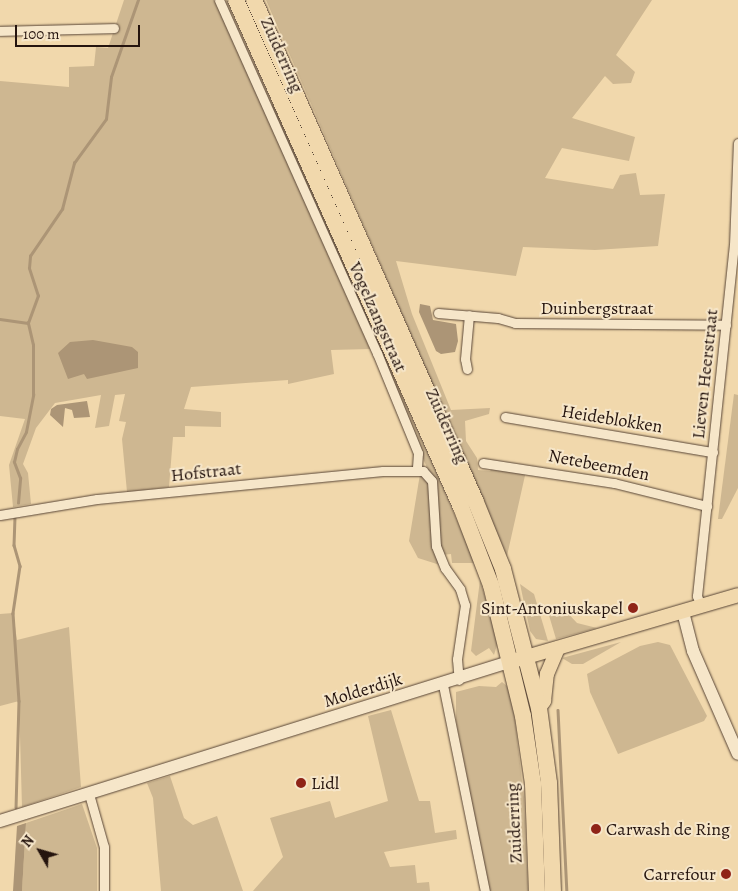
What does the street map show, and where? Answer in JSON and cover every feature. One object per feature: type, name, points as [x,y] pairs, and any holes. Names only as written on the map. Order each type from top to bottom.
[{"type":"highway","name":"Zuiderring","points":[[236,0],[461,507],[539,708],[549,783],[553,891]]},
{"type":"highway","name":"Zuiderring","points":[[254,0],[476,500],[503,569],[520,659],[533,784],[537,891]]},
{"type":"main road","name":"Molderdijk","points":[[0,821],[459,680],[520,659],[738,595]]},
{"type":"main road","points":[[683,612],[693,651],[735,736],[738,754]]},
{"type":"main road","points":[[539,708],[544,701],[547,674],[558,648]]},
{"type":"street","name":"Vogelzangstraat","points":[[219,0],[376,353],[418,453],[417,470]]},
{"type":"street","points":[[0,31],[114,28]]},
{"type":"street","name":"Lieven Heerstraat","points":[[701,606],[697,596],[736,245],[738,143]]},
{"type":"street","name":"Duinbergstraat","points":[[438,313],[498,318],[515,323],[726,325]]},
{"type":"street","points":[[467,369],[465,359],[469,315]]},
{"type":"street","name":"Heideblokken","points":[[505,418],[713,452]]},
{"type":"street","name":"Netebeemden","points":[[483,463],[614,483],[707,506]]},
{"type":"street","name":"Hofstraat","points":[[0,515],[97,498],[417,470]]},
{"type":"street","points":[[417,470],[423,471],[432,480],[436,546],[465,605],[457,659],[459,680]]},
{"type":"street","points":[[442,685],[485,891]]},
{"type":"street","points":[[89,794],[104,847],[104,891]]},
{"type":"shaded area","points":[[124,0],[215,0],[370,349],[331,350],[334,374],[288,384],[288,380],[191,387],[184,409],[221,412],[221,427],[185,426],[185,437],[173,437],[169,487],[127,492],[122,439],[126,422],[119,421],[125,394],[115,395],[109,426],[95,428],[101,395],[55,403],[36,428],[23,464],[28,473],[31,504],[13,507],[9,465],[25,419],[0,416],[0,81],[69,87],[69,67],[94,66],[96,47],[108,48]]},
{"type":"shaded area","points":[[266,0],[652,0],[616,55],[635,72],[631,83],[613,84],[605,76],[572,118],[635,137],[629,161],[562,148],[545,178],[613,189],[620,175],[636,173],[640,195],[665,194],[658,246],[595,250],[523,247],[516,276],[396,261],[412,314],[451,410],[490,408],[489,414],[465,421],[466,441],[477,458],[478,470],[490,471],[493,467],[526,471],[507,556]]},
{"type":"shaded area","points":[[273,104],[475,563],[452,563],[451,554],[442,555],[437,531],[435,478],[428,470],[270,106]]},
{"type":"shaded area","points":[[420,304],[430,306],[433,320],[456,324],[458,341],[455,352],[441,354],[436,351],[419,312]]},
{"type":"shaded area","points":[[93,340],[132,347],[138,352],[138,368],[87,379],[84,374],[68,379],[58,353],[70,342]]},
{"type":"shaded area","points":[[734,394],[738,395],[738,488],[722,519],[718,519]]},
{"type":"shaded area","points":[[87,401],[90,417],[74,418],[72,410],[65,408],[63,427],[50,415],[51,409],[57,405]]},
{"type":"shaded area","points":[[420,474],[430,485],[431,533],[440,565],[418,558],[409,541]]},
{"type":"shaded area","points":[[480,580],[496,635],[497,645],[494,655],[489,648],[476,656],[471,651]]},
{"type":"shaded area","points":[[520,584],[534,594],[548,641],[536,639],[530,631]]},
{"type":"shaded area","points":[[560,605],[577,623],[597,628],[556,639],[548,612]]},
{"type":"shaded area","points":[[13,613],[17,640],[69,627],[81,787],[22,807],[19,701],[0,706],[0,614]]},
{"type":"shaded area","points":[[621,642],[583,664],[572,664],[562,658]]},
{"type":"shaded area","points":[[658,642],[670,645],[707,716],[704,721],[618,754],[590,692],[587,674],[640,646]]},
{"type":"shaded area","points":[[502,682],[508,687],[514,712],[524,798],[528,891],[489,891],[456,721],[456,692],[479,686],[496,687]]},
{"type":"shaded area","points":[[391,710],[419,801],[430,801],[435,833],[456,830],[457,839],[384,852],[390,867],[415,865],[417,883],[429,882],[430,891],[253,891],[283,857],[270,818],[330,801],[335,818],[388,801],[368,716]]},
{"type":"shaded area","points":[[170,776],[184,818],[193,825],[217,816],[243,891],[161,891],[153,798],[147,783]]},
{"type":"shaded area","points":[[82,804],[97,848],[97,891],[22,891],[26,823]]},
{"type":"shaded area","points":[[26,823],[22,891],[13,891],[17,826]]},
{"type":"waterway","points":[[28,323],[38,296],[29,268],[30,256],[62,209],[74,163],[106,119],[111,77],[138,0]]},
{"type":"waterway","points":[[0,319],[28,323]]},
{"type":"waterway","points":[[18,503],[20,478],[14,462],[17,449],[26,432],[33,395],[33,345],[28,323]]},
{"type":"waterway","points":[[15,517],[14,545],[20,566],[13,613],[19,701],[16,807]]},
{"type":"waterway","points":[[558,710],[567,891]]},
{"type":"place","name":"Sint-Antoniuskapel","points":[[633,608]]},
{"type":"place","name":"Lidl","points":[[301,783]]},
{"type":"place","name":"Carwash de Ring","points":[[596,829]]},
{"type":"place","name":"Carrefour","points":[[726,874]]}]
